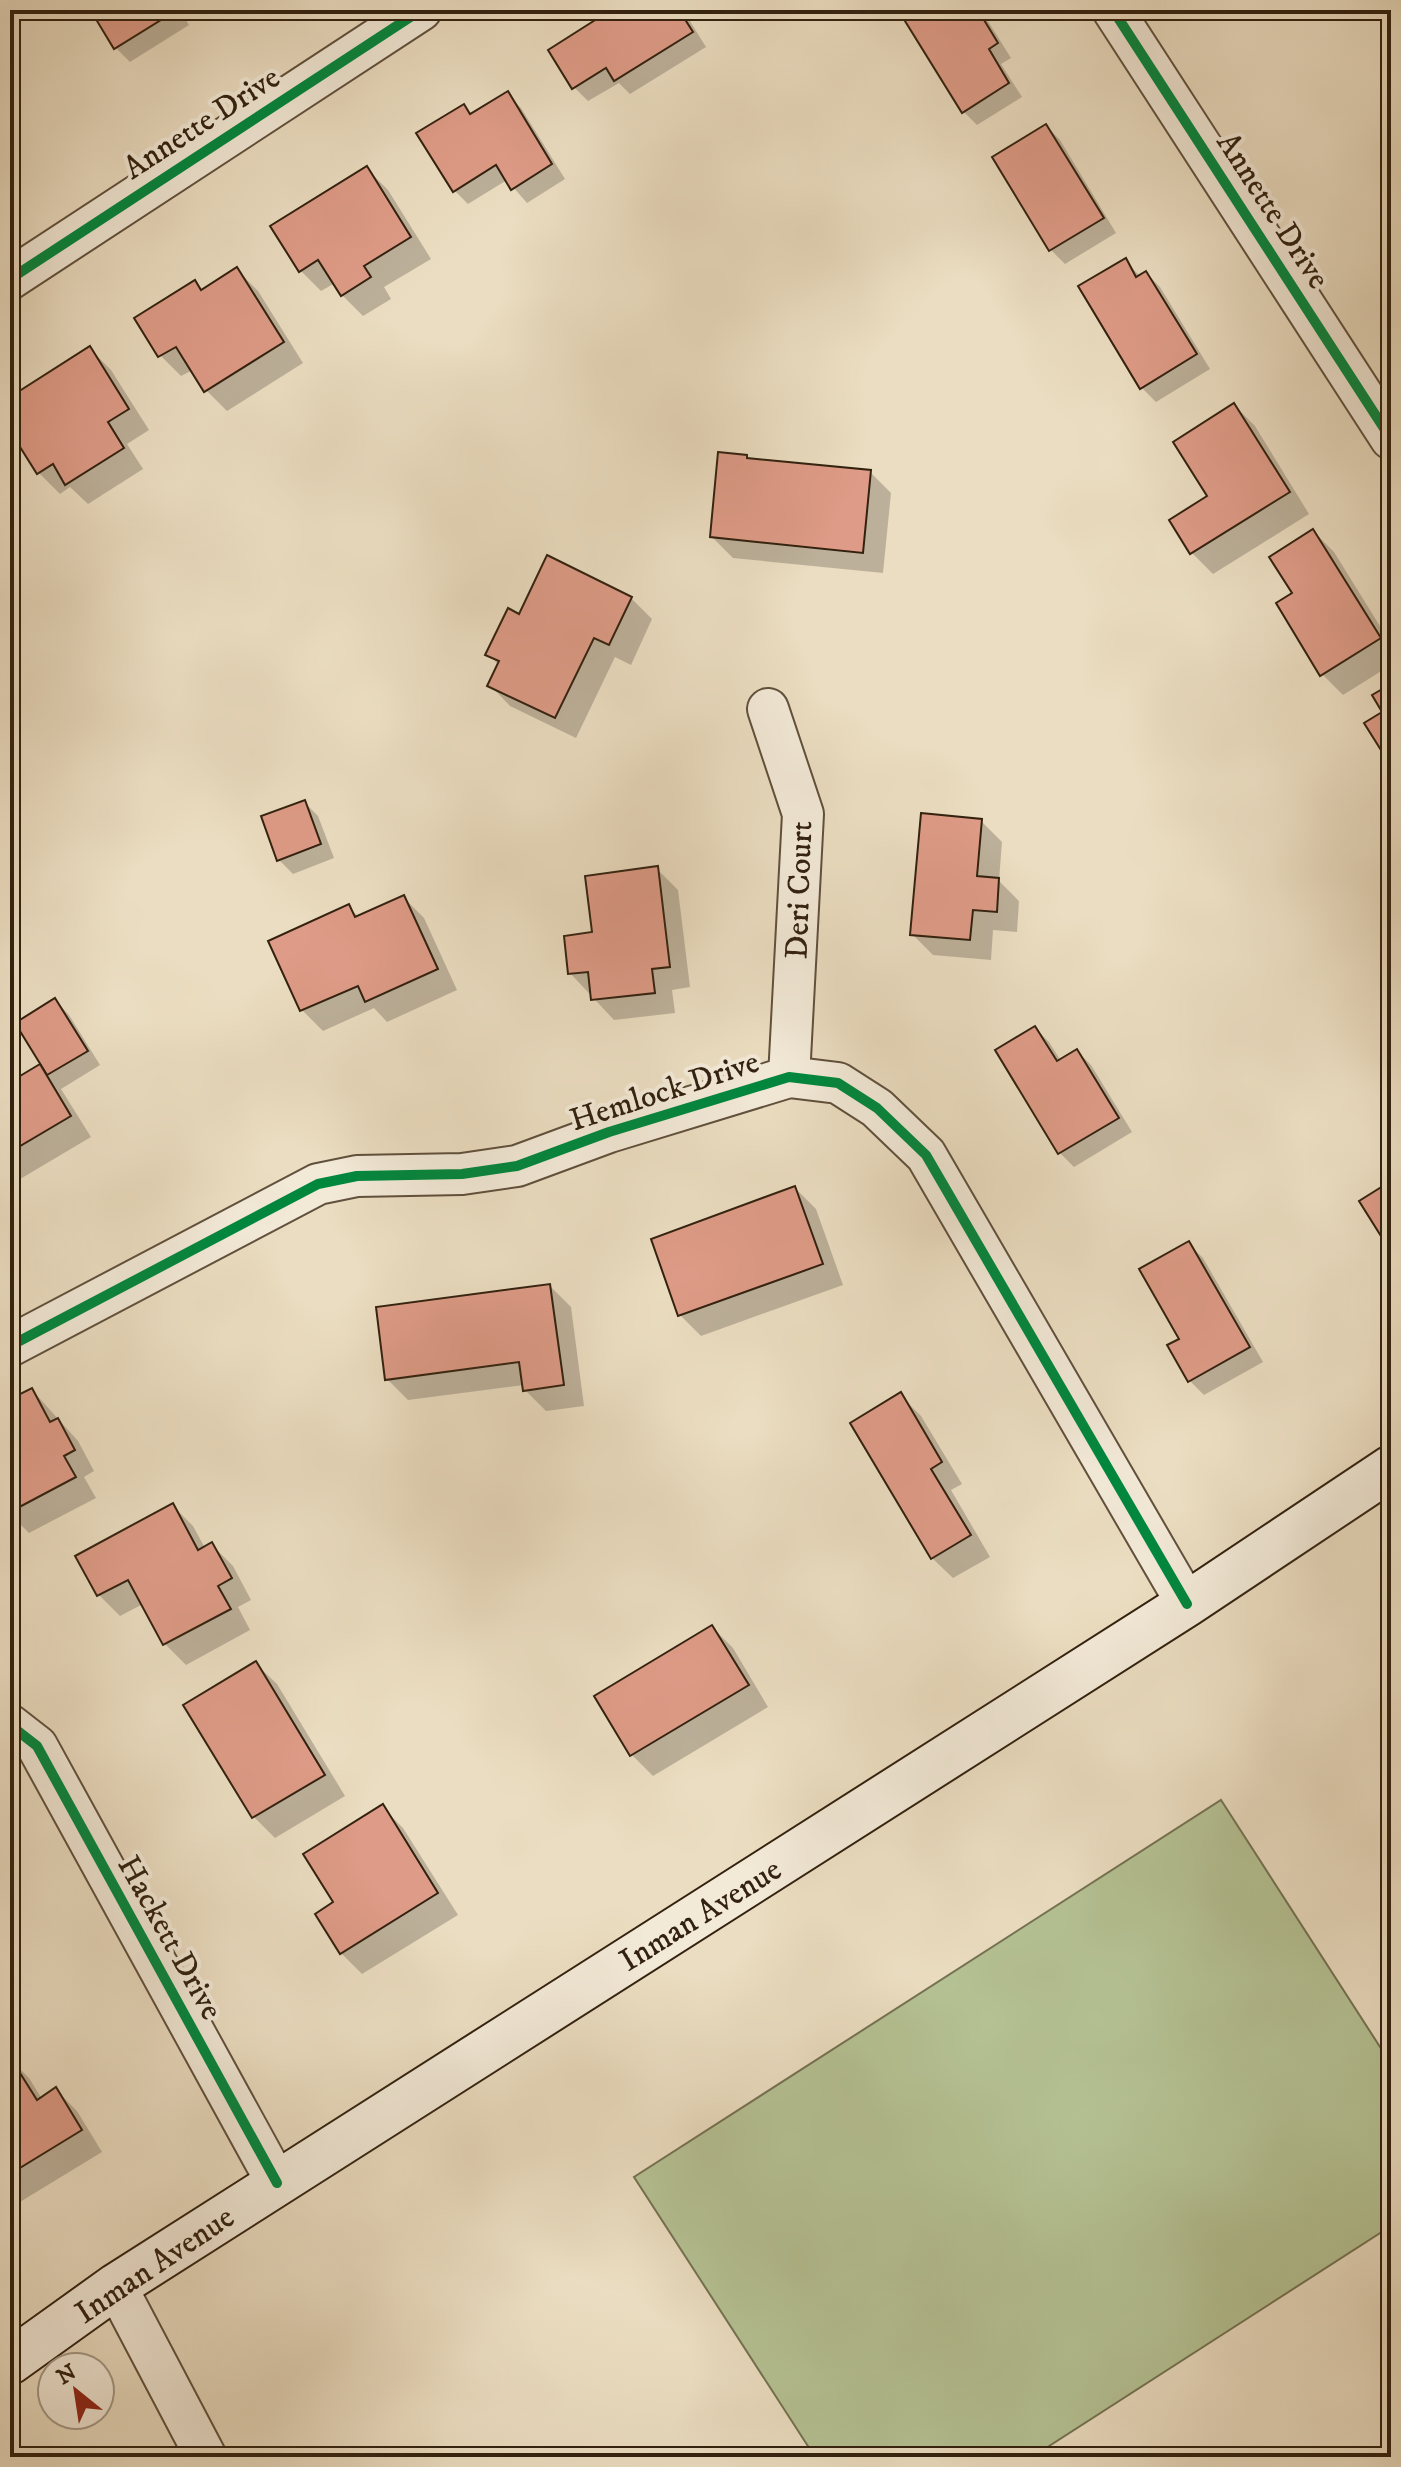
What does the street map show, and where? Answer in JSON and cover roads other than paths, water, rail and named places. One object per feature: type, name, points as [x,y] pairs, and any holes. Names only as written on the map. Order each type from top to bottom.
[{"type":"main road","name":"Inman Avenue","points":[[10,2362],[116,2286],[1187,1604],[1391,1468]]},
{"type":"street","name":"Annette Drive","points":[[10,279],[421,10]]},
{"type":"street","name":"Annette Drive","points":[[1113,10],[1391,439]]},
{"type":"street","name":"Deri Court","points":[[768,709],[803,814],[789,1077]]},
{"type":"street","name":"Hemlock Drive","points":[[10,1346],[318,1184],[357,1176],[462,1174],[517,1166],[609,1132],[789,1077],[838,1083],[877,1108],[926,1155],[1187,1604]]},
{"type":"street","name":"Hackett Drive","points":[[10,1725],[37,1746],[277,2183]]},
{"type":"street","points":[[116,2286],[206,2457]]}]
